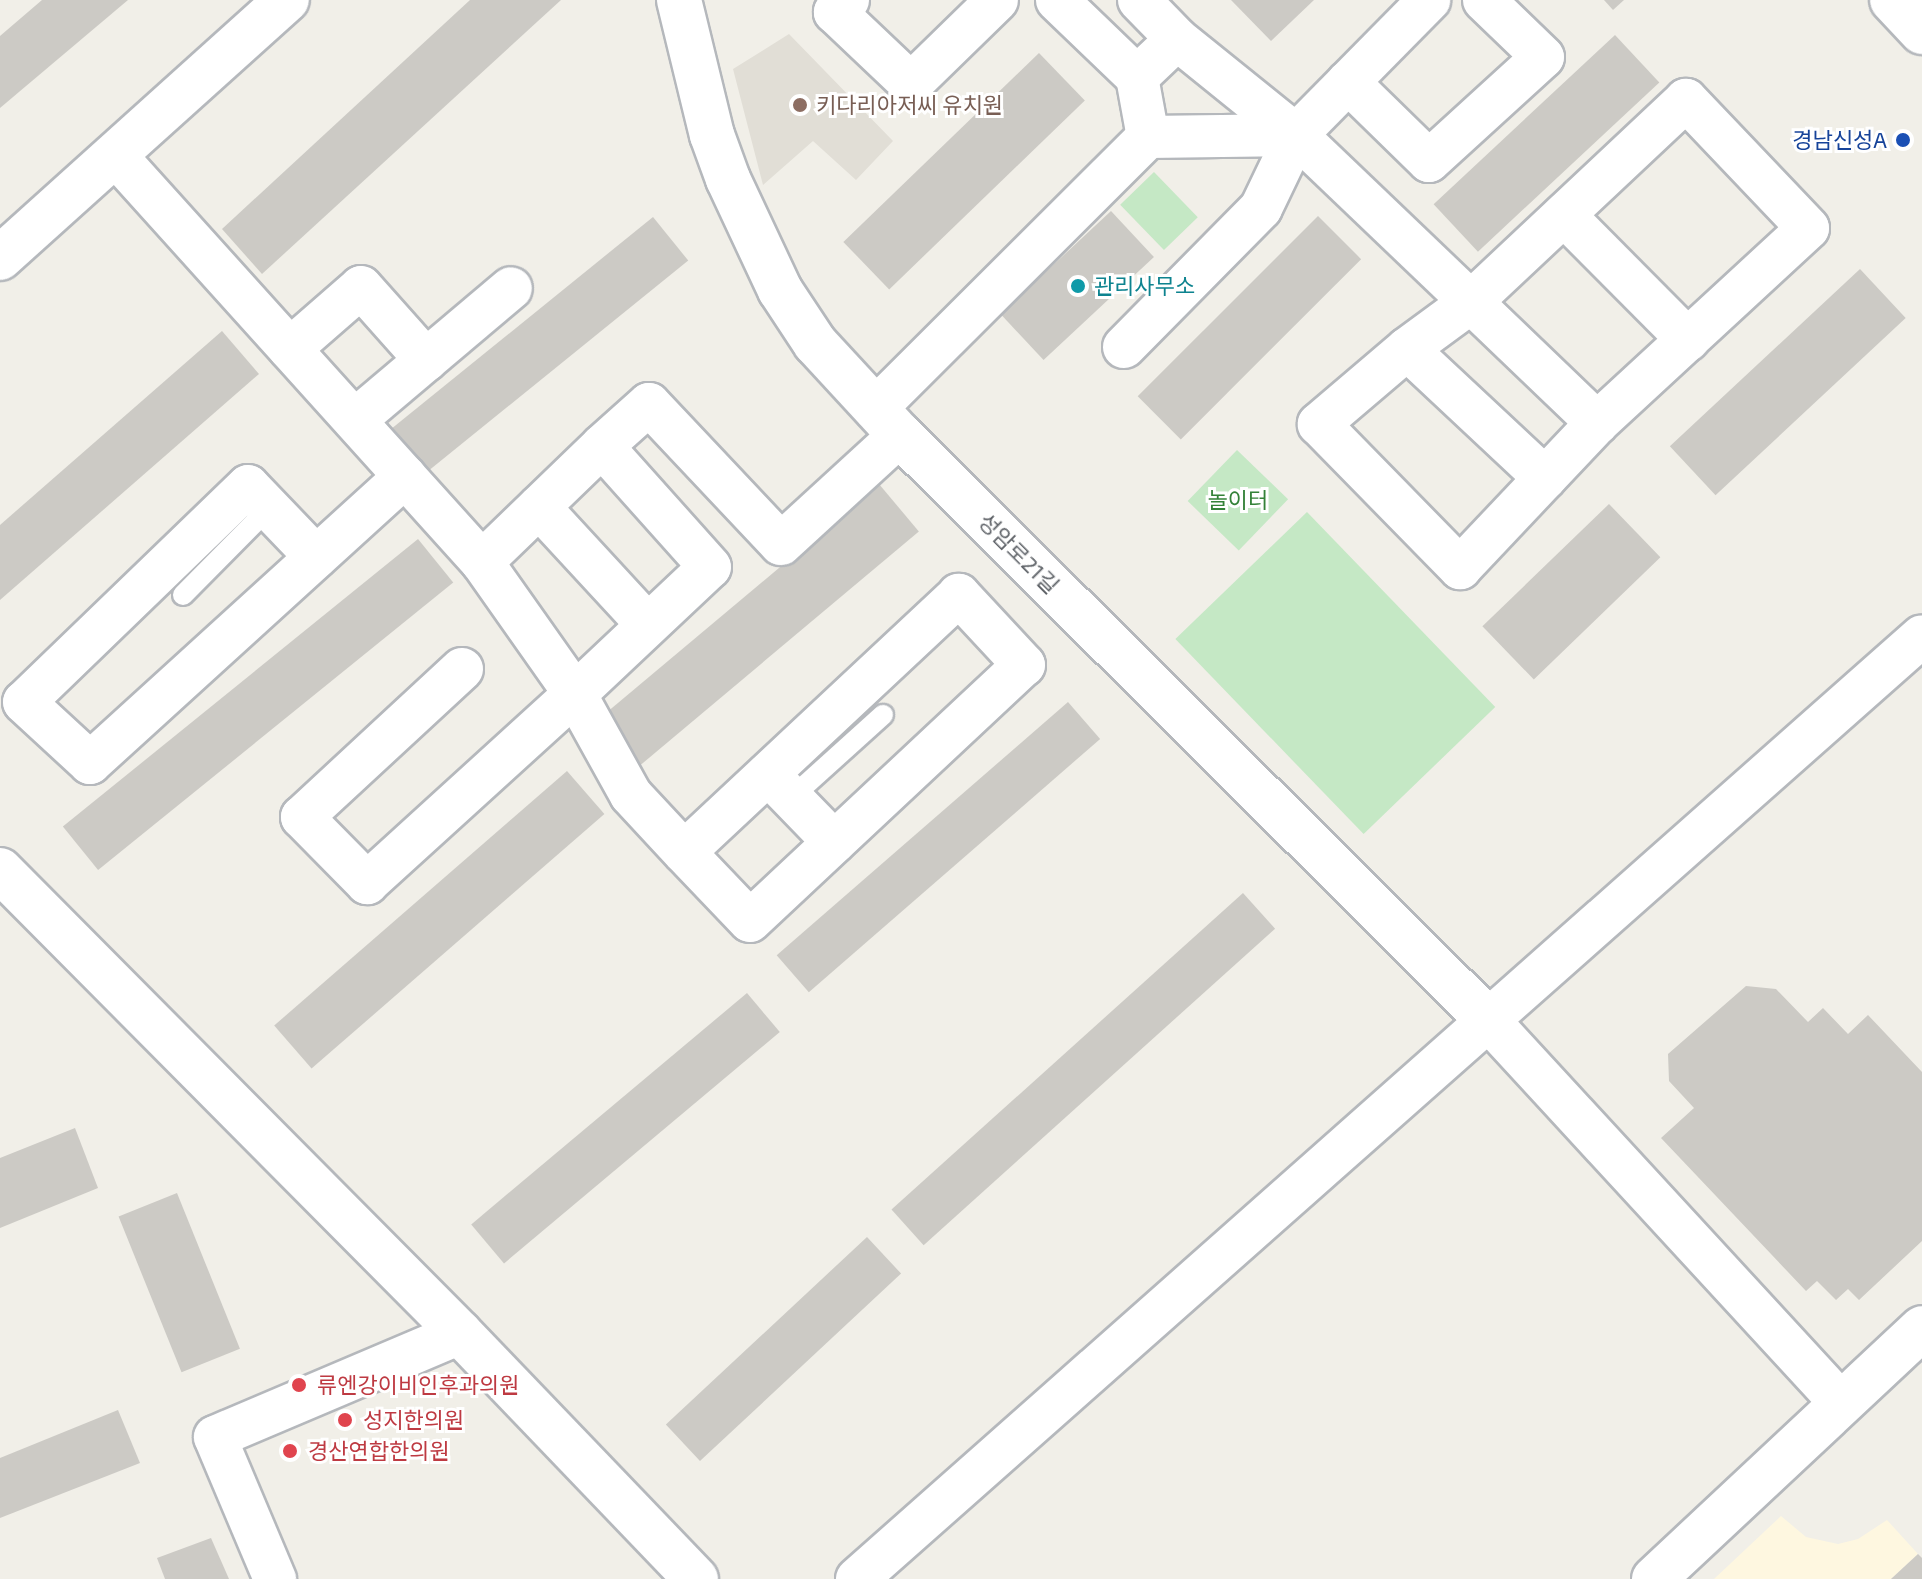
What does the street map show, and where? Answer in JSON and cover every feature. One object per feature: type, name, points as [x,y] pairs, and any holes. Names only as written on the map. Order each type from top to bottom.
[{"type":"street","points":[[0,258],[287,0]]},
{"type":"street","name":"성암로21길","points":[[679,0],[712,135],[780,290],[815,343],[888,422],[1490,1022]]},
{"type":"street","points":[[848,0],[835,12],[911,84],[997,0]]},
{"type":"street","points":[[1057,0],[1137,77],[1148,137]]},
{"type":"street","points":[[1139,0],[1177,39],[1296,135],[1597,423]]},
{"type":"street","points":[[1124,347],[1261,208],[1296,135],[1429,0]]},
{"type":"street","points":[[1348,82],[1429,161],[1543,57],[1484,0]]},
{"type":"street","points":[[1892,0],[1922,32]]},
{"type":"street","points":[[1137,77],[1177,39]]},
{"type":"street","points":[[1686,100],[1808,228],[1597,423],[1460,568],[1319,424],[1407,349],[1471,302],[1564,215],[1686,100]]},
{"type":"street","points":[[482,562],[649,404],[781,544],[1148,137],[1296,135]]},
{"type":"street","points":[[115,155],[482,562],[575,694],[631,795],[684,852],[750,921],[1024,665],[959,595],[779,786],[684,852]]},
{"type":"street","points":[[1564,215],[1688,340]]},
{"type":"street","points":[[290,349],[361,287],[426,360]]},
{"type":"street","points":[[355,420],[511,288]]},
{"type":"street","points":[[1407,349],[1545,478]]},
{"type":"street","points":[[462,669],[302,817],[367,883],[710,567],[602,446]]},
{"type":"street","points":[[316,557],[248,486],[24,702],[90,763],[405,476]]},
{"type":"street","points":[[539,507],[646,623]]},
{"type":"street","points":[[874,1574],[1922,636]]},
{"type":"street","points":[[779,786],[834,842]]},
{"type":"street","points":[[0,870],[460,1333],[696,1579]]},
{"type":"street","points":[[1490,1022],[1841,1403]]},
{"type":"street","points":[[1654,1579],[1922,1328]]},
{"type":"street","points":[[275,1579],[215,1437],[460,1333]]},
{"type":"lane","points":[[183,595],[269,508]]},
{"type":"lane","points":[[779,786],[883,715]]},
{"type":"shaded area","name":"키다리아저씨 유치원","points":[[789,34],[893,141],[856,180],[813,141],[763,185],[733,69]]},
{"type":"shaded area","points":[[1781,1516],[1806,1537],[1838,1544],[1858,1539],[1887,1520],[1918,1554],[1891,1579],[1714,1579]]},
{"type":"green space","points":[[1154,172],[1198,217],[1164,250],[1120,205]]},
{"type":"green space","name":"놀이터","points":[[1237,450],[1288,499],[1239,550],[1188,501]]},
{"type":"green space","points":[[1307,512],[1495,707],[1364,834],[1175,639]]},
{"type":"building","points":[[42,0],[128,0],[0,108],[0,36]]},
{"type":"building","points":[[470,0],[561,0],[262,274],[222,229]]},
{"type":"building","points":[[1231,0],[1314,0],[1271,41]]},
{"type":"building","points":[[1604,0],[1624,0],[1613,10]]},
{"type":"building","points":[[1615,35],[1659,83],[1478,252],[1434,204]]},
{"type":"building","points":[[1039,53],[1085,100],[889,289],[843,242]]},
{"type":"building","name":"관리사무소","points":[[1111,211],[1154,257],[1044,360],[1001,314]]},
{"type":"building","points":[[1318,216],[1361,259],[1181,439],[1138,396]]},
{"type":"building","points":[[653,217],[688,261],[425,474],[390,430]]},
{"type":"building","points":[[1860,269],[1906,318],[1716,495],[1670,446]]},
{"type":"building","points":[[222,331],[259,374],[0,600],[0,525]]},
{"type":"building","points":[[879,484],[919,531],[641,765],[601,717]]},
{"type":"building","points":[[1609,504],[1660,557],[1534,679],[1482,626]]},
{"type":"building","points":[[418,539],[453,583],[98,870],[63,827]]},
{"type":"building","points":[[1068,702],[1100,739],[809,992],[777,955]]},
{"type":"building","points":[[567,771],[604,814],[312,1069],[274,1026]]},
{"type":"building","points":[[1243,893],[1275,929],[924,1245],[891,1209]]},
{"type":"building","points":[[1746,986],[1776,989],[1808,1022],[1823,1008],[1848,1034],[1868,1015],[1922,1072],[1922,1241],[1859,1300],[1848,1289],[1836,1300],[1817,1281],[1806,1291],[1661,1138],[1694,1108],[1669,1081],[1668,1054]]},
{"type":"building","points":[[747,993],[780,1032],[504,1263],[471,1224]]},
{"type":"building","points":[[75,1128],[98,1188],[0,1228],[0,1158]]},
{"type":"building","points":[[177,1193],[240,1349],[182,1372],[119,1217]]},
{"type":"building","points":[[867,1237],[901,1274],[700,1461],[666,1425]]},
{"type":"building","points":[[118,1410],[140,1463],[0,1518],[0,1458]]},
{"type":"building","points":[[211,1538],[229,1579],[165,1579],[157,1558]]},
{"type":"building","points":[[1918,1554],[1922,1558],[1922,1579],[1891,1579]]},
{"type":"place","name":"키다리아저씨 유치원","points":[[800,105]]},
{"type":"place","name":"경남신성A","points":[[1903,140]]},
{"type":"place","name":"관리사무소","points":[[1078,286]]},
{"type":"place","name":"류엔강이비인후과의원","points":[[299,1385]]},
{"type":"place","name":"성지한의원","points":[[345,1420]]},
{"type":"place","name":"경산연합한의원","points":[[290,1451]]}]
